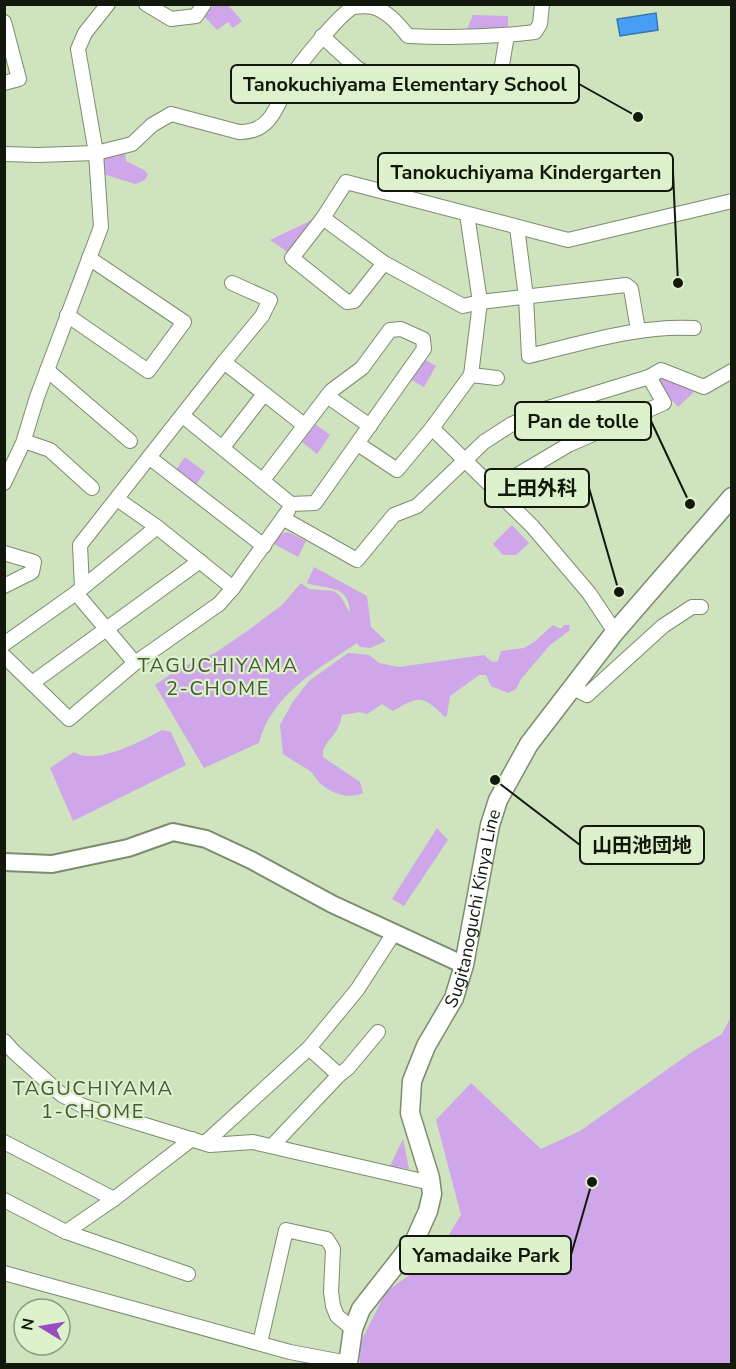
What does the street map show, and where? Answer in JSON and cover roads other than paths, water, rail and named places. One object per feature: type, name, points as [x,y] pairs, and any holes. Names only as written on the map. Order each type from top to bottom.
[{"type":"main road","name":"Sugitanoguchi Kinya Line","points":[[348,1364],[353,1329],[361,1309],[414,1240],[428,1211],[432,1194],[431,1183],[410,1113],[412,1081],[426,1046],[454,998],[464,965],[490,825],[498,800],[529,744],[615,632],[732,496]]},
{"type":"street","points":[[4,483],[24,441],[47,370],[101,227],[96,153],[78,49],[85,33],[108,4]]},
{"type":"street","points":[[146,4],[171,19],[196,16],[204,4]]},
{"type":"street","points":[[4,153],[38,155],[96,153],[132,144],[152,125],[171,114],[239,132],[259,128],[277,110],[292,76],[322,36],[354,7],[371,6],[390,15],[408,36],[507,35],[535,32],[540,24],[542,4]]},
{"type":"street","points":[[4,22],[19,79],[4,83]]},
{"type":"street","points":[[322,36],[357,68],[366,73],[458,74],[498,89],[507,35]]},
{"type":"street","points":[[384,263],[354,301],[347,302],[292,258],[323,218],[346,182],[568,240],[732,201]]},
{"type":"street","points":[[357,444],[397,470],[432,428],[471,375],[480,302],[467,214]]},
{"type":"street","points":[[323,218],[384,263],[463,306],[626,285],[631,289],[638,330]]},
{"type":"street","points":[[516,226],[526,297],[529,356],[638,330],[694,328]]},
{"type":"street","points":[[67,315],[148,371],[184,322],[89,258]]},
{"type":"street","points":[[135,663],[79,591],[80,545],[262,316],[270,300],[232,284]]},
{"type":"street","points":[[183,416],[291,504],[315,503],[424,349],[423,339],[401,329],[390,330],[363,368],[327,396],[264,480]]},
{"type":"street","points":[[224,362],[304,425]]},
{"type":"street","points":[[47,370],[130,441]]},
{"type":"street","points":[[284,519],[357,560],[394,515],[417,506],[484,442],[512,424],[544,409],[649,376],[661,370],[704,387],[732,371]]},
{"type":"street","points":[[471,375],[497,378]]},
{"type":"street","points":[[494,489],[568,445],[664,403],[649,376]]},
{"type":"street","points":[[223,447],[264,394]]},
{"type":"street","points":[[327,396],[370,426]]},
{"type":"street","points":[[432,428],[532,526],[589,592],[615,632]]},
{"type":"street","points":[[24,441],[50,450],[92,488]]},
{"type":"street","points":[[150,458],[264,546]]},
{"type":"street","points":[[117,499],[157,527],[233,588]]},
{"type":"street","points":[[4,657],[69,719],[135,663],[219,604],[284,519],[291,504]]},
{"type":"street","points":[[4,644],[79,591],[157,527]]},
{"type":"street","points":[[4,553],[34,562],[32,572],[4,586]]},
{"type":"street","points":[[32,683],[200,561]]},
{"type":"street","points":[[573,688],[587,695],[663,626],[692,608],[700,607]]},
{"type":"street","points":[[4,862],[52,864],[128,848],[173,832],[209,840],[332,904],[464,965]]},
{"type":"street","points":[[66,1232],[198,1141],[309,1048],[357,990],[394,933]]},
{"type":"street","points":[[272,1146],[348,1068],[378,1032]]},
{"type":"street","points":[[4,1041],[62,1095],[83,1107],[210,1145],[253,1142],[431,1183]]},
{"type":"street","points":[[309,1048],[339,1075]]},
{"type":"street","points":[[4,1142],[114,1199]]},
{"type":"street","points":[[4,1200],[66,1232],[188,1274]]},
{"type":"street","points":[[260,1343],[286,1230],[327,1239],[333,1249],[331,1292],[333,1306],[337,1316],[353,1329]]},
{"type":"street","points":[[4,1273],[290,1352],[348,1364]]},
{"type":"water","points":[[656,13],[658,30],[620,36],[617,19]]},
{"type":"place","name":"Tanokuchiyama Elementary School","points":[[638,117]]},
{"type":"place","name":"Tanokuchiyama Kindergarten","points":[[678,283]]},
{"type":"place","name":"Pan de tolle","points":[[690,504]]},
{"type":"place","name":"上田外科","points":[[619,592]]},
{"type":"place","name":"山田池団地","points":[[495,780]]},
{"type":"place","name":"Yamadaike Park","points":[[592,1182]]},
{"type":"district","name":"TAGUCHIYAMA 2-CHOME","points":[[218,676]]},
{"type":"district","name":"TAGUCHIYAMA 1-CHOME","points":[[93,1100]]}]
